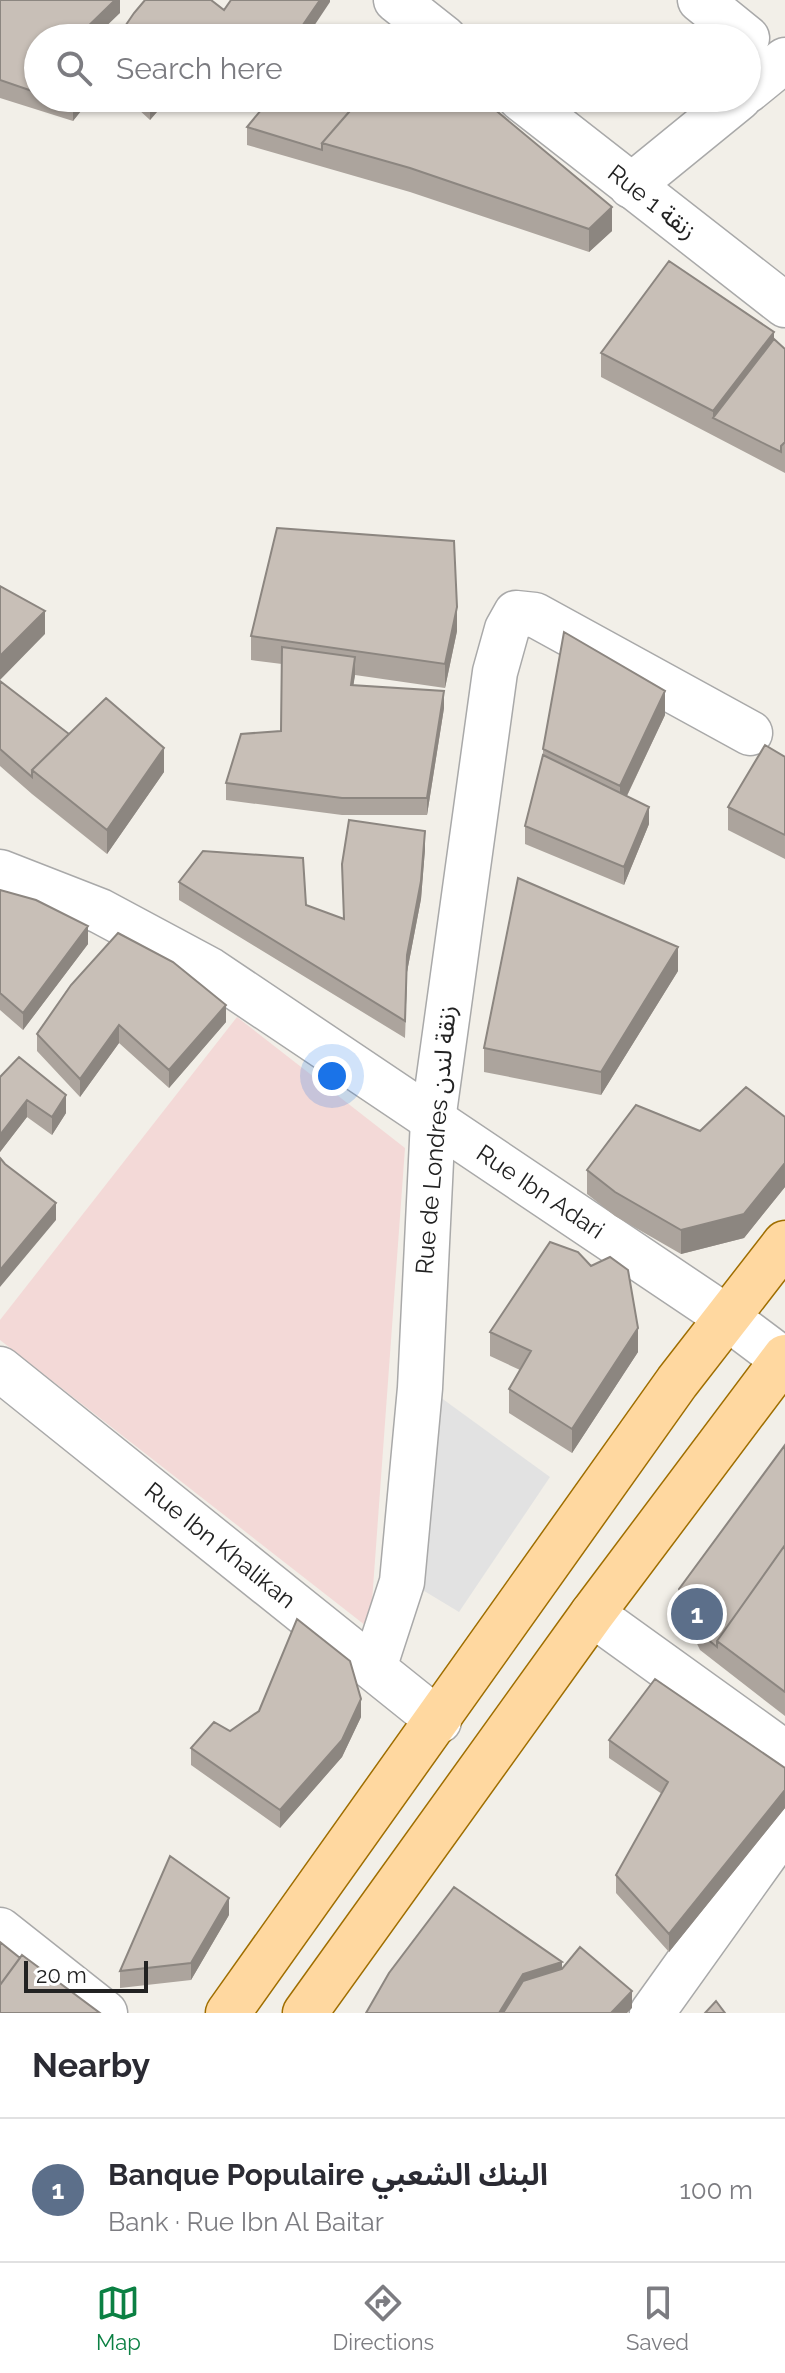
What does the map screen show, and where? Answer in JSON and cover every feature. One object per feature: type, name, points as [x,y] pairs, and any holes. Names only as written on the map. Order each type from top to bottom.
[{"type":"main road","points":[[228,2013],[725,1316],[785,1243]]},
{"type":"main road","points":[[305,2013],[592,1614],[784,1360]]},
{"type":"street","points":[[396,0],[426,24]]},
{"type":"street","points":[[700,0],[725,24]]},
{"type":"street","name":"Rue 1 زنقة","points":[[538,112],[785,305]]},
{"type":"street","points":[[631,186],[722,112]]},
{"type":"street","name":"Rue de Londres زنقة لندن","points":[[374,1668],[402,1582],[420,1388],[433,1120],[495,672],[507,629],[516,613],[535,615],[750,733]]},
{"type":"street","name":"Rue Ibn Adari","points":[[6,868],[155,937],[298,1027],[725,1316],[784,1360]]},
{"type":"street","name":"Rue Ibn Khalikan","points":[[0,1369],[439,1721]]},
{"type":"street","points":[[592,1614],[785,1753]]},
{"type":"street","points":[[652,2013],[785,1827]]},
{"type":"street","points":[[0,1930],[105,2013]]},
{"type":"shaded area","points":[[237,1017],[405,1148],[370,1629],[0,1340],[0,1320]]},
{"type":"shaded area","points":[[429,1389],[550,1477],[459,1612],[411,1583]]},
{"type":"building","points":[[0,0],[115,0],[90,24],[24,24],[24,88],[0,80]]},
{"type":"building","points":[[145,0],[211,0],[224,10],[231,0],[320,0],[304,24],[127,24]]},
{"type":"building","points":[[259,112],[349,112],[322,143],[322,150],[247,127]]},
{"type":"building","points":[[349,112],[498,112],[612,207],[589,229],[410,168],[322,143]]},
{"type":"building","points":[[669,261],[774,332],[713,411],[601,353]]},
{"type":"building","points":[[774,339],[785,349],[785,442],[781,452],[713,418]]},
{"type":"building","points":[[277,528],[454,541],[457,607],[445,664],[251,636]]},
{"type":"building","points":[[0,586],[45,611],[0,656]]},
{"type":"building","points":[[564,632],[665,691],[620,786],[543,749]]},
{"type":"building","points":[[282,647],[355,657],[351,685],[444,691],[427,798],[342,798],[226,783],[241,734],[281,731]]},
{"type":"building","points":[[0,681],[69,734],[32,770],[32,777],[0,749]]},
{"type":"building","points":[[106,698],[164,748],[107,830],[32,770]]},
{"type":"building","points":[[765,745],[785,757],[785,835],[728,807]]},
{"type":"building","points":[[543,755],[649,807],[624,867],[525,826]]},
{"type":"building","points":[[349,820],[425,831],[421,881],[407,955],[405,1021],[179,882],[203,851],[303,858],[306,905],[344,919],[342,864]]},
{"type":"building","points":[[518,878],[678,947],[601,1072],[484,1048]]},
{"type":"building","points":[[0,890],[36,900],[88,926],[23,1013],[0,993]]},
{"type":"building","points":[[118,933],[173,962],[226,1005],[169,1070],[119,1025],[80,1079],[37,1034],[71,985]]},
{"type":"building","points":[[19,1057],[66,1095],[52,1117],[27,1100],[0,1135],[0,1077]]},
{"type":"building","points":[[746,1087],[785,1117],[785,1163],[744,1214],[681,1230],[615,1192],[587,1170],[636,1105],[700,1131]]},
{"type":"building","points":[[0,1158],[56,1203],[0,1270]]},
{"type":"building","points":[[550,1242],[578,1252],[591,1266],[610,1257],[628,1270],[638,1328],[572,1429],[509,1389],[531,1351],[490,1332]]},
{"type":"building","points":[[785,1445],[785,1545],[717,1641],[717,1647],[700,1633],[679,1589]]},
{"type":"building","points":[[785,1545],[785,1692],[717,1641]]},
{"type":"building","points":[[297,1619],[350,1661],[361,1699],[342,1740],[280,1810],[191,1748],[214,1722],[230,1731],[259,1711]]},
{"type":"building","points":[[655,1679],[785,1768],[785,1790],[669,1934],[616,1875],[668,1782],[609,1740]]},
{"type":"building","points":[[170,1856],[229,1898],[191,1963],[120,1971]]},
{"type":"building","points":[[454,1887],[562,1962],[523,1974],[499,2013],[366,2013],[389,1973]]},
{"type":"building","points":[[0,1942],[20,1958],[0,1985]]},
{"type":"building","points":[[580,1947],[632,1991],[611,2013],[503,2013],[523,1981],[562,1969]]},
{"type":"building","points":[[22,1955],[100,2013],[0,2013],[0,1985]]},
{"type":"building","points":[[716,2001],[725,2013],[705,2013]]},
{"type":"place","name":"Banque Populaire البنك الشعبي","points":[[697,1614]]}]
